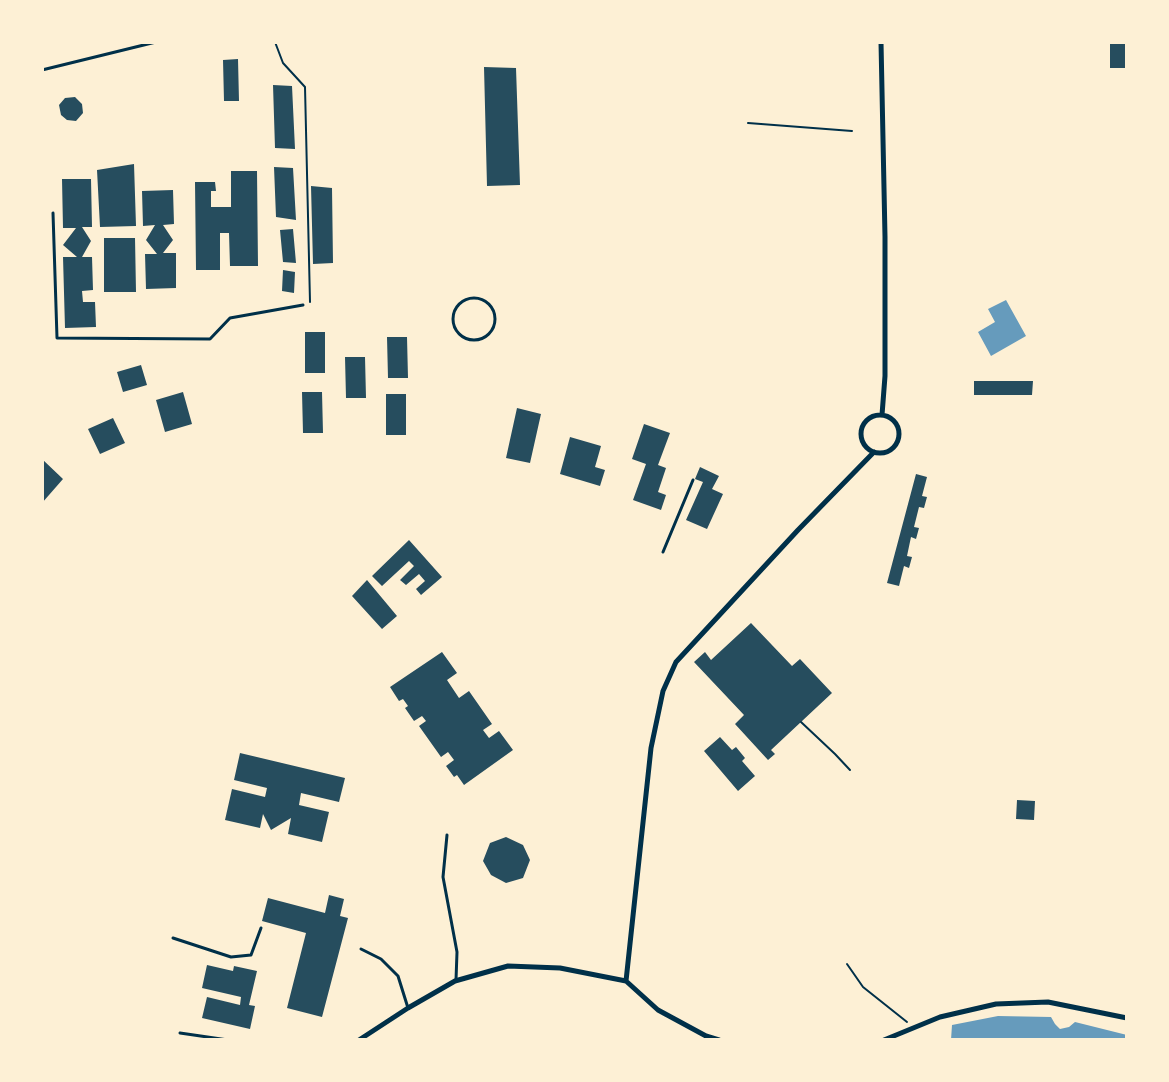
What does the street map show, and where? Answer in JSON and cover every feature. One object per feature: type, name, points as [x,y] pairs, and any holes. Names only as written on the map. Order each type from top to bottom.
[{"type":"street","points":[[880,42],[885,237],[885,376],[882,415]]},
{"type":"street","points":[[874,415],[882,415],[894,421],[898,440],[886,452],[874,452],[864,444],[861,432],[868,419],[874,415]]},
{"type":"street","points":[[626,981],[651,748],[663,691],[676,662],[874,452]]},
{"type":"street","points":[[359,1040],[455,981],[508,966],[560,968],[626,981],[658,1010],[707,1038],[719,1040]]},
{"type":"street","points":[[884,1040],[940,1017],[996,1004],[1048,1002],[1127,1018]]},
{"type":"lane","points":[[42,70],[156,42]]},
{"type":"lane","points":[[53,213],[57,338],[210,339],[231,318],[303,304]]},
{"type":"lane","points":[[474,298],[487,302],[494,313],[495,320],[485,336],[471,340],[456,330],[453,317],[454,310],[462,301],[474,298]]},
{"type":"lane","points":[[663,552],[693,480]]},
{"type":"lane","points":[[447,835],[443,877],[457,952],[455,981]]},
{"type":"lane","points":[[172,938],[231,957],[251,955],[261,928]]},
{"type":"lane","points":[[361,949],[381,958],[398,975],[408,1008]]},
{"type":"lane","points":[[180,1033],[228,1040]]},
{"type":"path","points":[[275,42],[283,63],[305,87],[310,305]]},
{"type":"path","points":[[748,123],[852,131]]},
{"type":"path","points":[[801,722],[850,770]]},
{"type":"path","points":[[847,964],[863,987],[914,1027]]},
{"type":"water","points":[[1006,300],[1026,336],[991,356],[978,332],[995,322],[988,309]]},
{"type":"water","points":[[998,1016],[1051,1017],[1060,1029],[1069,1027],[1075,1022],[1127,1035],[1127,1040],[951,1040],[952,1025]]},
{"type":"building","points":[[1110,42],[1127,42],[1127,68],[1110,68]]},
{"type":"building","points":[[238,59],[239,101],[224,101],[223,60]]},
{"type":"building","points":[[484,67],[516,68],[520,185],[487,186]]},
{"type":"building","points":[[273,85],[292,86],[295,149],[275,148]]},
{"type":"building","points":[[75,97],[82,104],[83,113],[76,121],[67,120],[61,115],[59,105],[65,98]]},
{"type":"building","points":[[134,164],[136,226],[100,227],[97,170]]},
{"type":"building","points":[[274,167],[293,168],[296,220],[276,217]]},
{"type":"building","points":[[231,171],[257,171],[258,266],[230,266],[229,233],[220,233],[220,270],[196,270],[195,182],[215,182],[216,191],[211,191],[211,207],[231,207]]},
{"type":"building","points":[[62,179],[91,179],[92,227],[82,227],[91,241],[82,257],[92,257],[93,290],[82,291],[83,302],[95,302],[96,327],[65,328],[63,257],[77,257],[63,245],[76,228],[63,228]]},
{"type":"building","points":[[311,186],[332,188],[333,263],[313,264]]},
{"type":"building","points":[[173,190],[174,224],[163,225],[173,240],[163,253],[176,253],[176,288],[146,289],[145,254],[157,254],[146,240],[155,225],[143,226],[142,191]]},
{"type":"building","points":[[293,229],[296,263],[283,262],[280,230]]},
{"type":"building","points":[[104,238],[135,238],[136,292],[104,292]]},
{"type":"building","points":[[283,270],[295,272],[294,293],[282,291]]},
{"type":"building","points":[[305,332],[325,332],[325,373],[305,373]]},
{"type":"building","points":[[387,337],[407,337],[408,378],[388,378]]},
{"type":"building","points":[[345,357],[365,357],[366,398],[346,398]]},
{"type":"building","points":[[141,365],[147,385],[123,392],[117,372]]},
{"type":"building","points":[[974,381],[1033,381],[1032,395],[974,395]]},
{"type":"building","points":[[183,392],[192,424],[165,432],[156,400]]},
{"type":"building","points":[[302,392],[322,392],[323,433],[303,433]]},
{"type":"building","points":[[386,394],[406,394],[406,435],[386,435]]},
{"type":"building","points":[[517,408],[541,414],[530,463],[506,458]]},
{"type":"building","points":[[113,418],[125,443],[100,454],[88,429]]},
{"type":"building","points":[[644,424],[670,433],[658,465],[666,468],[658,492],[666,495],[661,510],[633,500],[646,464],[632,459]]},
{"type":"building","points":[[570,437],[601,446],[595,467],[605,470],[600,486],[560,474]]},
{"type":"building","points":[[42,459],[63,479],[42,503]]},
{"type":"building","points":[[700,467],[719,476],[712,489],[723,494],[707,529],[686,520],[703,482],[695,479]]},
{"type":"building","points":[[916,474],[927,477],[922,496],[927,497],[924,508],[919,507],[914,527],[919,528],[916,539],[911,537],[907,556],[912,557],[909,568],[904,566],[899,586],[887,583]]},
{"type":"building","points":[[409,540],[442,577],[421,595],[416,589],[425,581],[419,574],[406,585],[400,580],[414,566],[409,561],[382,586],[372,576]]},
{"type":"building","points":[[367,580],[397,616],[382,629],[352,596]]},
{"type":"building","points":[[751,623],[792,666],[800,659],[832,693],[771,750],[775,754],[768,760],[735,724],[744,715],[694,662],[705,652],[711,660]]},
{"type":"building","points":[[442,652],[457,673],[447,680],[459,698],[469,691],[492,724],[483,730],[489,738],[499,731],[513,750],[464,785],[446,766],[454,760],[448,752],[441,757],[419,726],[426,721],[422,716],[414,721],[405,708],[408,706],[403,699],[399,701],[390,687]]},
{"type":"building","points":[[720,737],[732,750],[736,747],[745,758],[742,761],[755,776],[738,791],[704,751]]},
{"type":"building","points":[[240,753],[345,778],[339,802],[301,793],[299,805],[329,812],[322,842],[288,834],[291,818],[271,830],[263,814],[260,828],[225,820],[232,789],[265,797],[267,788],[234,780]]},
{"type":"building","points":[[1017,800],[1035,801],[1034,820],[1016,819]]},
{"type":"building","points":[[506,837],[523,845],[530,860],[523,878],[506,883],[491,875],[483,861],[490,843]]},
{"type":"building","points":[[329,895],[344,899],[340,916],[348,918],[322,1017],[287,1008],[306,933],[262,921],[268,898],[325,913]]},
{"type":"building","points":[[207,965],[233,971],[234,966],[257,971],[249,1005],[255,1006],[250,1029],[202,1018],[207,997],[240,1005],[241,997],[202,988]]}]
